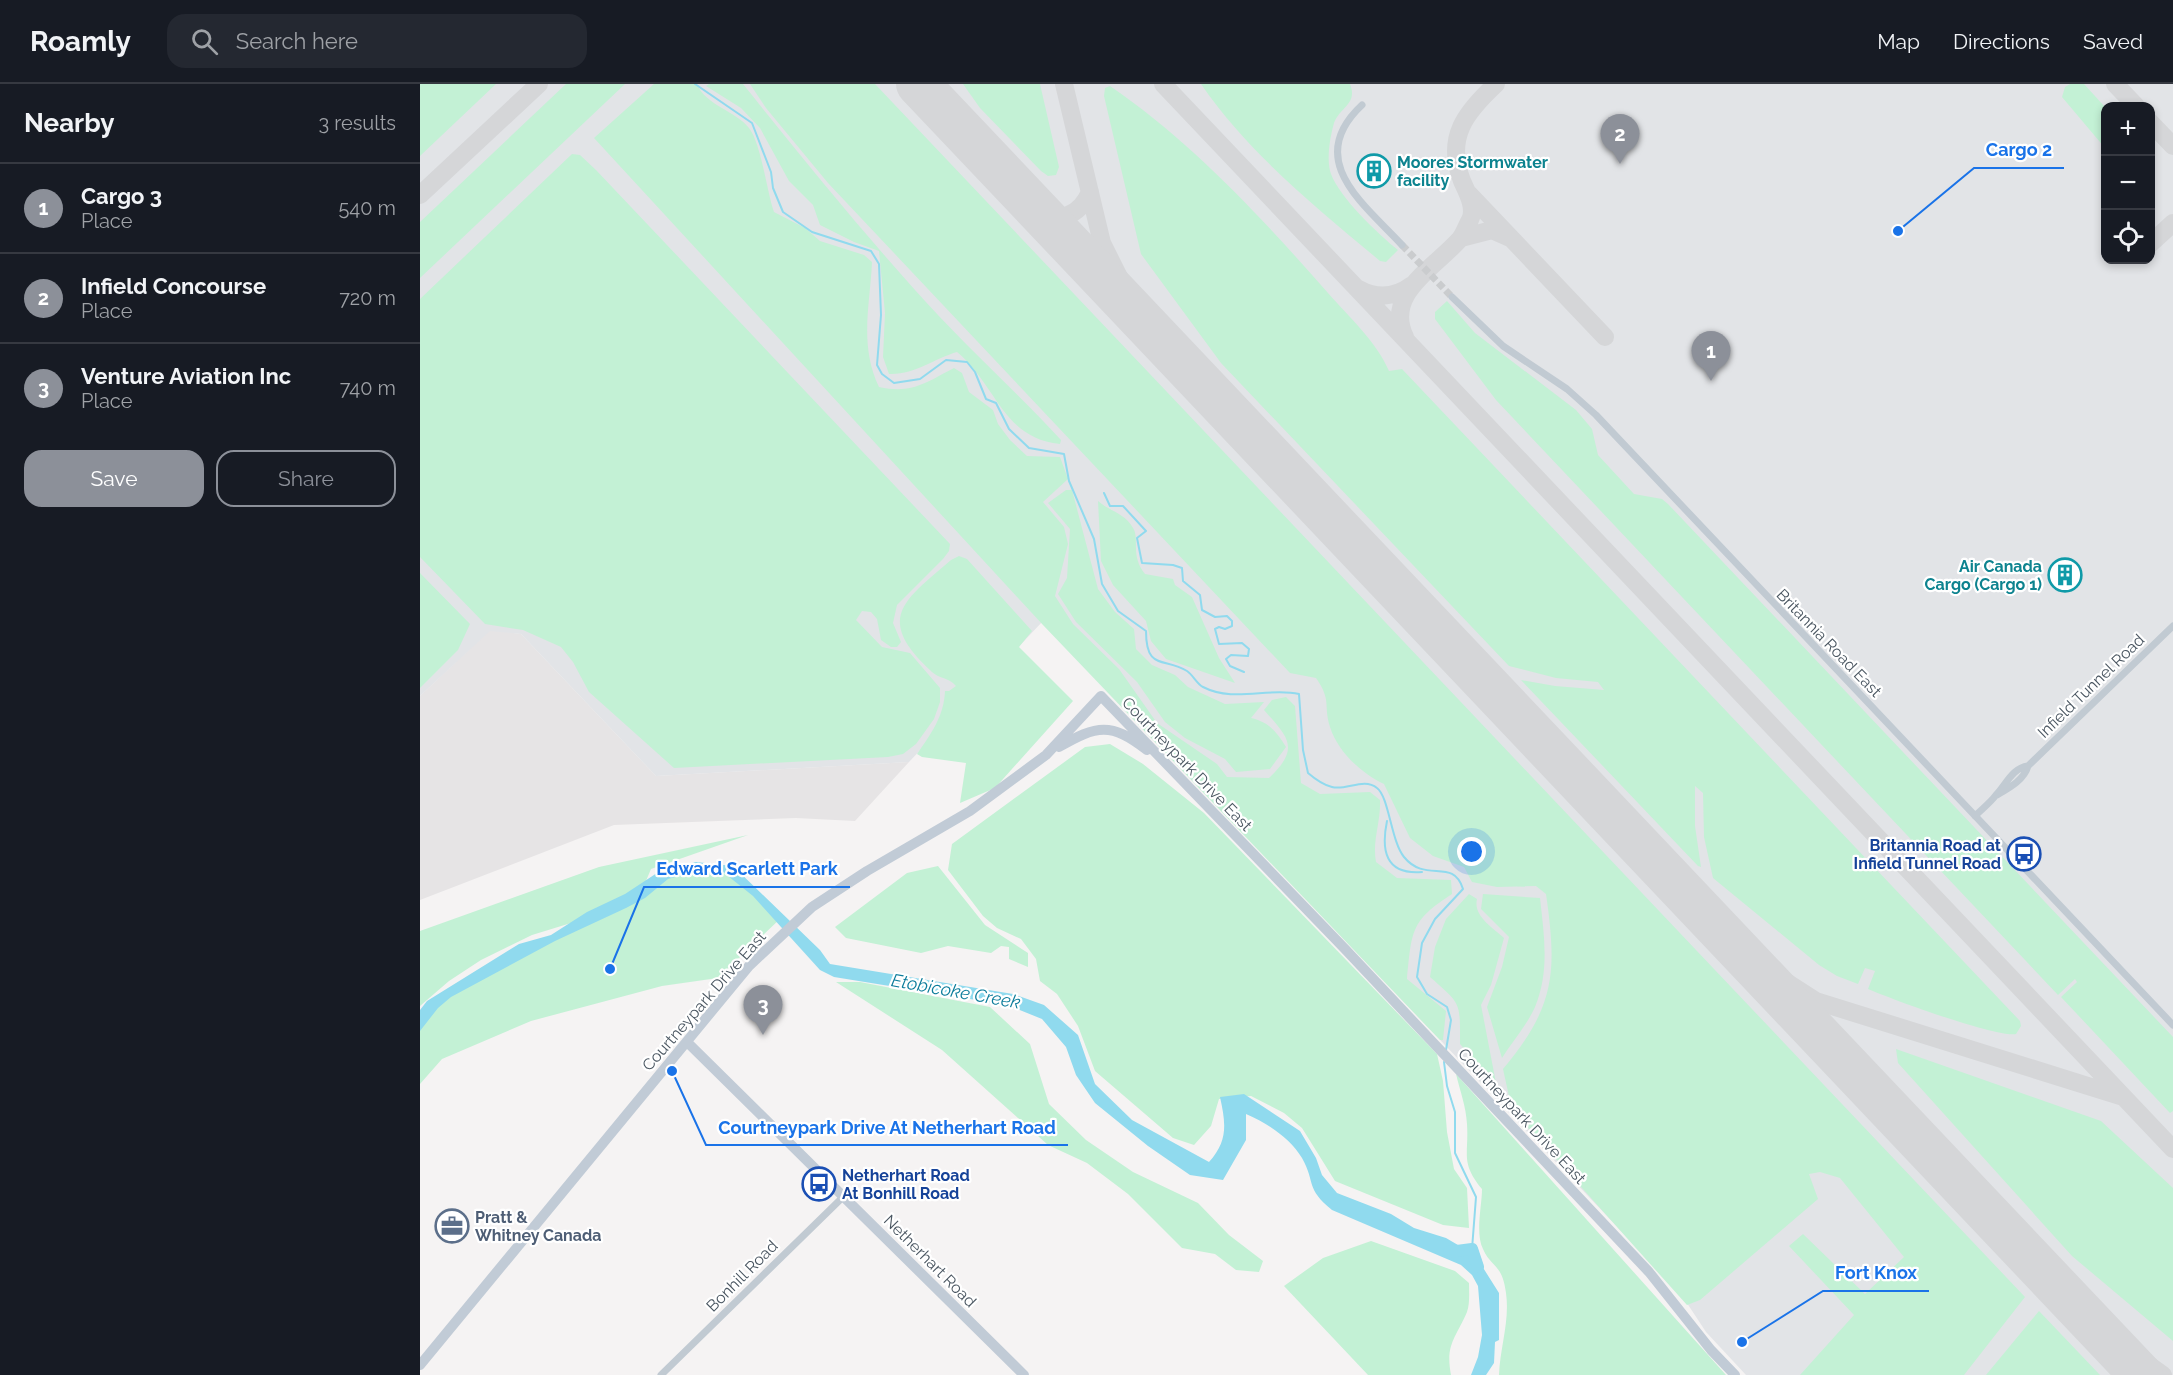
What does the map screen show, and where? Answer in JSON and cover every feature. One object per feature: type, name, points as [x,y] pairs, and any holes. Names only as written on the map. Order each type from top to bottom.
[{"type":"street","points":[[1362,105],[1342,127],[1337,144],[1341,174],[1348,188],[1402,245]]},
{"type":"street","name":"Britannia Road East","points":[[1452,297],[1496,340],[1567,389],[1596,415],[2173,1025]]},
{"type":"street","name":"Infield Tunnel Road","points":[[1975,816],[1997,795],[2012,787],[2026,772],[2028,766],[2173,626]]},
{"type":"street","name":"Courtneypark Drive East","points":[[420,1365],[749,966],[783,933],[829,896],[939,831],[1046,755],[1101,696],[1667,1292],[1695,1330],[1735,1375]]},
{"type":"street","points":[[1046,755],[1085,732],[1112,729],[1134,740],[1167,765]]},
{"type":"street","name":"Netherhart Road","points":[[687,1042],[1024,1375]]},
{"type":"street","name":"Bonhill Road","points":[[661,1375],[843,1197]]},
{"type":"shaded area","points":[[420,84],[2173,84],[2173,1375],[1746,1375],[1706,1332],[1681,1294],[1043,621],[909,762],[656,776],[521,634],[490,631],[420,696]]},
{"type":"shaded area","points":[[490,630],[521,634],[656,776],[909,762],[855,821],[796,818],[614,825],[420,900],[420,696]]},
{"type":"green space","points":[[420,84],[496,84],[420,156]]},
{"type":"green space","points":[[566,84],[625,84],[420,278],[420,222]]},
{"type":"green space","points":[[654,84],[697,84],[714,103],[737,117],[749,128],[757,145],[774,212],[805,228],[820,241],[864,255],[872,262],[867,341],[869,356],[879,387],[901,389],[918,386],[954,368],[962,373],[969,392],[993,410],[998,424],[1010,440],[1027,456],[1060,457],[1068,479],[1043,502],[1064,527],[1068,544],[1055,596],[1073,624],[1119,669],[1157,723],[1217,764],[1227,777],[1269,778],[1285,759],[1288,743],[1285,735],[1264,710],[1272,700],[1286,697],[1295,706],[1301,783],[1320,794],[1370,792],[1380,800],[1375,847],[1376,862],[1397,878],[1451,880],[1452,894],[1428,912],[1412,938],[1407,979],[1446,1011],[1443,1040],[1440,1040],[1043,625],[594,138]]},
{"type":"green space","points":[[709,84],[743,84],[893,265],[1061,440],[1060,444],[1041,440],[1025,432],[1012,421],[971,365],[957,352],[907,372],[889,374],[883,357],[885,313],[879,251],[854,242],[820,225],[813,205],[789,181],[760,128],[741,108],[706,86]]},
{"type":"green space","points":[[750,84],[875,84],[2025,1297],[1964,1375],[1800,1375],[1854,1315],[1789,1246],[1803,1234],[1865,1294],[1904,1257],[1840,1178],[1820,1172],[1809,1174],[1818,1199],[1700,1300],[1687,1305],[1512,1110],[1503,1069],[1534,1026],[1548,987],[1551,945],[1546,894],[1536,886],[1497,887],[1472,882],[1464,867],[1433,856],[1410,838],[1384,784],[1359,768],[1339,745],[1330,727],[1324,692],[1316,678],[1290,673],[828,183],[766,108]]},
{"type":"green space","points":[[963,84],[1040,84],[1059,167],[1056,175],[1048,176],[1041,171],[980,108]]},
{"type":"green space","points":[[1201,84],[1350,84],[1352,96],[1334,123],[1331,135],[1329,155],[1331,174],[1342,194],[1370,225],[1398,250],[1386,262],[1380,261],[1356,241],[1262,157],[1240,134]]},
{"type":"green space","points":[[2070,84],[2084,84],[2101,103],[2101,143],[2062,97],[2065,87]]},
{"type":"green space","points":[[1110,86],[1198,156],[1252,209],[1362,330],[1384,360],[1389,371],[1402,369],[2020,1021],[2021,1026],[2016,1034],[2005,1034],[1967,1024],[1868,989],[1875,971],[1865,968],[1858,984],[1837,976],[1819,965],[1713,878],[1704,837],[1703,793],[1695,786],[1695,826],[1701,867],[1698,866],[1521,680],[1555,686],[1604,690],[1598,682],[1556,678],[1509,666],[1221,363],[1141,254],[1104,96],[1105,88]]},
{"type":"green space","points":[[572,154],[580,155],[596,170],[950,544],[949,551],[943,559],[897,605],[893,623],[901,642],[897,647],[891,647],[881,640],[877,619],[871,612],[862,611],[856,620],[882,647],[910,653],[940,688],[940,702],[934,719],[916,744],[903,754],[888,757],[674,768],[589,692],[573,662],[561,647],[523,630],[485,624],[420,557],[420,299]]},
{"type":"green space","points":[[1447,301],[1475,333],[1576,410],[1592,429],[1598,455],[1634,494],[1662,499],[1668,504],[2173,1037],[2173,1111],[2170,1113],[2061,997],[2077,982],[2075,979],[2058,995],[1496,400],[1435,319],[1435,312]]},
{"type":"green space","points":[[1066,490],[1072,490],[1098,589],[1115,612],[1134,629],[1136,649],[1152,665],[1175,675],[1188,687],[1225,704],[1264,702],[1251,718],[1272,728],[1286,747],[1270,769],[1236,772],[1225,759],[1185,738],[1165,722],[1137,682],[1076,622],[1058,594],[1067,578],[1070,529],[1048,503]]},
{"type":"green space","points":[[1098,501],[1130,523],[1136,537],[1136,554],[1145,574],[1173,579],[1175,585],[1192,597],[1219,658],[1235,683],[1166,659],[1151,641],[1146,621],[1113,585],[1101,561]]},
{"type":"green space","points":[[959,556],[967,559],[1032,631],[1019,647],[1073,701],[995,788],[960,803],[966,763],[922,757],[917,754],[939,717],[945,691],[956,686],[932,672],[914,653],[904,637],[900,623],[902,611],[909,599],[951,560]]},
{"type":"green space","points":[[420,573],[470,624],[458,650],[420,688]]},
{"type":"green space","points":[[1110,744],[1143,764],[1204,813],[1437,1054],[1443,1081],[1447,1132],[1454,1169],[1467,1188],[1469,1228],[1443,1225],[1335,1181],[1302,1128],[1284,1113],[1251,1096],[1219,1099],[1211,1126],[1194,1145],[1173,1138],[1095,1071],[1078,1026],[1057,994],[1040,981],[1036,959],[1021,939],[997,928],[983,916],[948,870],[952,844],[1085,747]]},
{"type":"green space","points":[[748,835],[651,869],[643,888],[571,923],[532,935],[481,960],[449,981],[420,1006],[420,931],[599,867]]},
{"type":"green space","points":[[938,866],[985,925],[1028,953],[1028,967],[1009,959],[1009,947],[1001,946],[991,953],[948,946],[921,953],[846,938],[835,927],[907,873]]},
{"type":"green space","points":[[724,868],[781,918],[718,978],[662,986],[531,1021],[442,1059],[420,1084],[420,1020],[435,1005],[665,874]]},
{"type":"green space","points":[[1469,894],[1477,899],[1481,916],[1504,938],[1491,985],[1481,1005],[1496,1083],[1460,1044],[1460,1020],[1457,1005],[1454,999],[1430,977],[1435,947],[1446,919]]},
{"type":"green space","points":[[1483,894],[1540,898],[1545,953],[1540,993],[1528,1020],[1502,1058],[1487,1007],[1502,967],[1509,937],[1481,909]]},
{"type":"green space","points":[[836,982],[860,982],[990,1007],[1030,1044],[1049,1104],[1086,1140],[1133,1172],[1198,1203],[1229,1235],[1263,1261],[1259,1272],[1236,1270],[1215,1254],[1182,1248],[1128,1194],[1087,1163],[1048,1145],[942,1050]]},
{"type":"green space","points":[[1896,1049],[2101,1121],[2173,1188],[2173,1341],[2072,1256],[1898,1063]]},
{"type":"green space","points":[[1456,1074],[1726,1375],[1499,1375],[1507,1314],[1506,1293],[1502,1276],[1486,1255],[1479,1235],[1482,1189],[1468,1165],[1466,1117]]},
{"type":"green space","points":[[1371,1241],[1455,1271],[1469,1283],[1468,1309],[1449,1356],[1451,1375],[1368,1375],[1284,1286],[1323,1258]]},
{"type":"green space","points":[[2039,1311],[2100,1375],[1986,1375]]},
{"type":"water","name":"Etobicoke Creek","points":[[696,862],[733,866],[820,950],[830,964],[1013,994],[1044,1005],[1078,1035],[1095,1084],[1132,1120],[1209,1162],[1220,1147],[1224,1132],[1220,1097],[1244,1094],[1300,1131],[1316,1158],[1322,1175],[1337,1193],[1391,1214],[1414,1228],[1446,1238],[1475,1255],[1499,1293],[1499,1340],[1495,1342],[1494,1363],[1486,1375],[1471,1375],[1478,1357],[1482,1335],[1478,1286],[1472,1275],[1461,1265],[1332,1210],[1314,1190],[1306,1167],[1297,1151],[1270,1127],[1246,1114],[1246,1140],[1223,1180],[1190,1175],[1148,1146],[1095,1103],[1076,1075],[1066,1047],[1042,1019],[1007,1005],[834,977],[820,970],[753,896],[723,872],[682,875],[668,879],[645,898],[555,941],[451,997],[438,1008],[420,1031],[420,1010],[427,1001],[519,944],[551,935],[587,912],[625,894],[660,871]]},
{"type":"waterway","points":[[695,84],[752,123],[771,172],[773,188],[783,212],[812,232],[871,251],[879,264],[881,315],[877,365],[882,374],[894,383],[920,379],[946,360],[967,362],[975,372],[986,399],[996,403],[1009,429],[1029,448],[1064,454],[1069,481],[1094,539],[1102,584],[1118,611],[1146,631],[1149,652],[1153,658],[1187,671],[1201,686],[1215,692],[1299,694],[1303,750],[1308,773],[1332,787],[1366,784],[1377,788],[1384,800],[1396,841],[1404,857],[1412,865],[1421,869],[1453,874],[1458,880],[1463,889],[1435,919],[1422,943],[1417,977],[1427,994],[1447,1007],[1451,1020],[1446,1050]]},
{"type":"waterway","points":[[1104,493],[1110,506],[1123,506],[1146,531],[1137,538],[1142,563],[1173,565],[1182,568],[1183,581],[1200,595],[1202,610],[1215,617],[1227,616],[1232,621],[1232,626],[1215,629],[1219,644],[1242,643],[1249,649],[1248,656],[1231,655],[1226,659],[1230,666],[1244,672]]},
{"type":"waterway","points":[[1387,821],[1385,842],[1388,858],[1400,869],[1422,872]]},
{"type":"waterway","points":[[1444,1062],[1447,1086],[1455,1112],[1455,1153],[1476,1197],[1472,1249]]},
{"type":"waterway","name":"Etobicoke Creek","points":[[1449,1252],[1472,1249],[1478,1267]]},
{"type":"taxiway","points":[[420,195],[539,84]]},
{"type":"taxiway","points":[[919,84],[923,90]]},
{"type":"taxiway","points":[[1064,84],[1102,243],[1121,281],[1144,317],[1176,356]]},
{"type":"taxiway","points":[[1163,84],[2173,1149]]},
{"type":"taxiway","points":[[1405,337],[1400,322],[1401,308],[1406,295],[1425,272],[1461,238],[1472,215],[1471,205],[1457,165],[1457,138],[1468,115],[1496,84]]},
{"type":"taxiway","points":[[2115,84],[2132,102]]},
{"type":"taxiway","points":[[2155,127],[2173,146]]},
{"type":"taxiway","points":[[1036,209],[1052,217],[1067,216],[1080,207],[1090,192]]},
{"type":"taxiway","points":[[1469,194],[1605,337]]},
{"type":"taxiway","points":[[2155,239],[2173,223]]},
{"type":"taxiway","points":[[1461,238],[1492,230],[1510,238]]},
{"type":"taxiway","points":[[1359,289],[1373,294],[1386,295],[1400,292],[1412,285]]},
{"type":"taxiway","points":[[1728,938],[1766,969],[1816,1001],[2123,1097]]},
{"type":"taxiway","points":[[2096,1327],[2163,1375]]},
{"type":"runway","points":[[918,84],[2141,1375]]},
{"type":"tunnel","points":[[1402,245],[1452,297]]},
{"type":"place","name":"Infield Concourse","points":[[1620,164]]},
{"type":"place","name":"Moores Stormwater facility","points":[[1374,171]]},
{"type":"place","name":"Cargo 2","points":[[1898,231]]},
{"type":"place","name":"Cargo 3","points":[[1711,381]]},
{"type":"place","name":"Air Canada Cargo (Cargo 1)","points":[[2065,575]]},
{"type":"place","name":"Britannia Road at Infield Tunnel Road","points":[[2024,854]]},
{"type":"place","name":"Edward Scarlett Park","points":[[610,969]]},
{"type":"place","name":"Venture Aviation Inc","points":[[763,1035]]},
{"type":"place","name":"Courtneypark Drive At Netherhart Road","points":[[672,1071]]},
{"type":"place","name":"Netherhart Road At Bonhill Road","points":[[819,1184]]},
{"type":"place","name":"Pratt & Whitney Canada","points":[[452,1226]]},
{"type":"place","name":"Fort Knox","points":[[1742,1342]]}]
